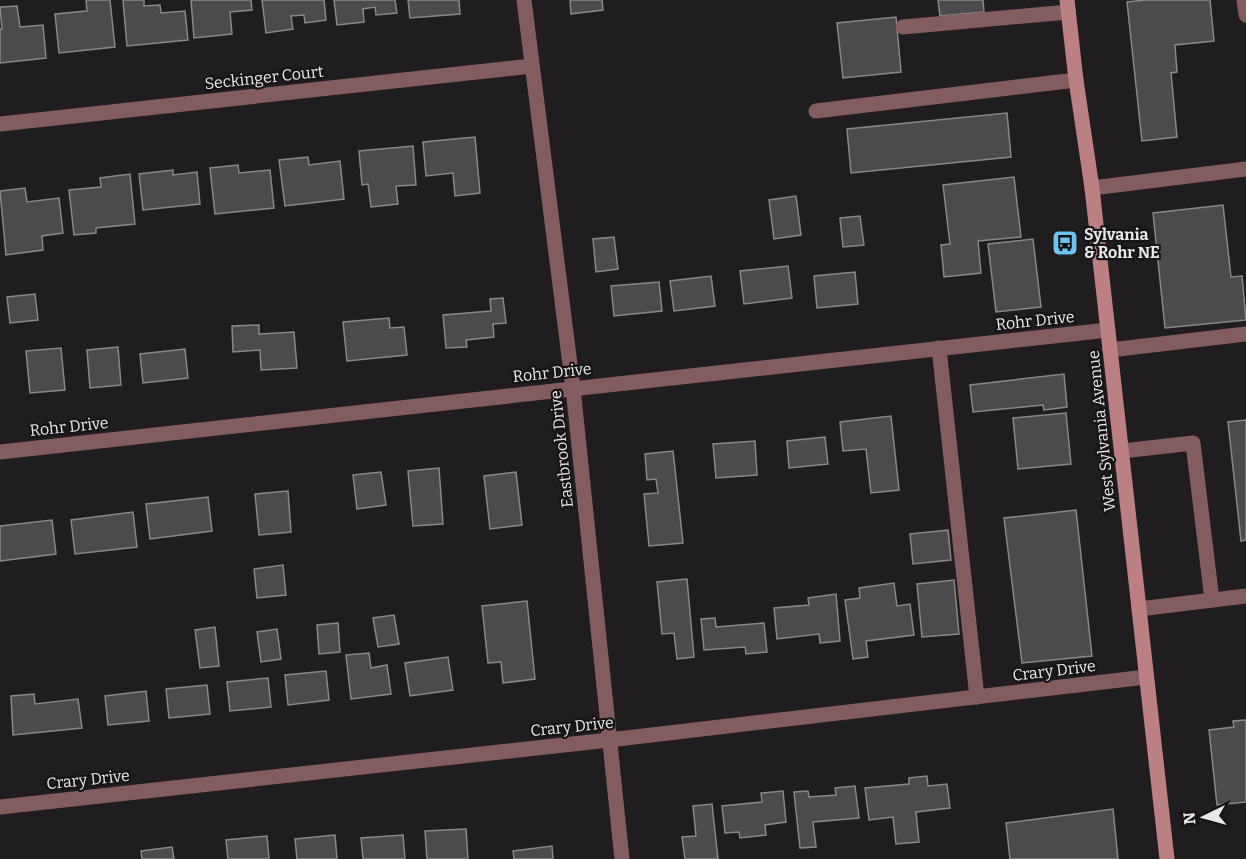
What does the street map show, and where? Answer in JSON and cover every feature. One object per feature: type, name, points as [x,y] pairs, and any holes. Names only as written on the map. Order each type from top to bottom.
[{"type":"main road","name":"West Sylvania Avenue","points":[[1068,6],[1092,188],[1167,859]]},
{"type":"street","name":"Eastbrook Drive","points":[[524,0],[573,388],[622,859]]},
{"type":"street","points":[[1244,0],[1246,15]]},
{"type":"street","points":[[903,27],[1068,6]]},
{"type":"street","name":"Seckinger Court","points":[[0,124],[532,66]]},
{"type":"street","points":[[816,111],[1076,80]]},
{"type":"street","points":[[1092,188],[1246,169]]},
{"type":"street","name":"Rohr Drive","points":[[0,452],[1108,330]]},
{"type":"street","points":[[1110,350],[1246,334]]},
{"type":"street","points":[[939,348],[977,697]]},
{"type":"street","points":[[1122,452],[1193,443],[1212,600]]},
{"type":"street","points":[[1139,609],[1246,596]]},
{"type":"street","name":"Crary Drive","points":[[0,807],[609,740],[1146,677]]},
{"type":"building","points":[[86,0],[110,0],[115,47],[59,53],[55,14],[87,11]]},
{"type":"building","points":[[123,0],[144,0],[144,6],[160,5],[161,13],[185,11],[188,40],[127,46]]},
{"type":"building","points":[[191,0],[251,0],[252,10],[230,12],[232,34],[194,38]]},
{"type":"building","points":[[262,0],[324,0],[326,20],[305,23],[304,15],[291,16],[293,29],[266,33]]},
{"type":"building","points":[[334,0],[395,0],[397,13],[376,15],[375,7],[363,9],[364,22],[337,25]]},
{"type":"building","points":[[408,0],[459,0],[460,14],[410,18]]},
{"type":"building","points":[[570,0],[602,0],[603,10],[571,14]]},
{"type":"building","points":[[938,0],[983,0],[984,12],[940,16]]},
{"type":"building","points":[[1210,0],[1214,41],[1175,45],[1177,72],[1171,73],[1177,137],[1142,141],[1127,2]]},
{"type":"building","points":[[17,6],[20,27],[43,25],[46,58],[0,63],[0,29],[2,29],[0,7]]},
{"type":"building","points":[[896,17],[901,72],[843,78],[837,23]]},
{"type":"building","points":[[1007,113],[1011,157],[851,173],[847,129]]},
{"type":"building","points":[[475,137],[480,193],[455,196],[453,173],[426,176],[423,142]]},
{"type":"building","points":[[413,146],[416,185],[396,186],[398,204],[371,207],[368,184],[362,185],[359,151]]},
{"type":"building","points":[[308,157],[309,165],[340,161],[344,199],[285,206],[279,160]]},
{"type":"building","points":[[238,165],[239,173],[270,170],[274,208],[215,214],[210,168]]},
{"type":"building","points":[[173,170],[173,175],[197,172],[200,204],[143,210],[139,174]]},
{"type":"building","points":[[130,174],[135,224],[96,228],[96,233],[74,235],[69,190],[101,187],[100,178]]},
{"type":"building","points":[[1014,177],[1021,237],[978,241],[981,273],[944,277],[941,245],[950,244],[943,185]]},
{"type":"building","points":[[25,188],[27,202],[59,198],[63,233],[42,236],[43,250],[6,255],[0,191]]},
{"type":"building","points":[[796,196],[801,235],[774,239],[769,200]]},
{"type":"building","points":[[1223,205],[1231,277],[1242,276],[1246,320],[1165,328],[1153,213]]},
{"type":"building","points":[[860,216],[864,245],[843,247],[840,218]]},
{"type":"building","points":[[614,237],[618,269],[596,272],[593,239]]},
{"type":"building","points":[[1033,239],[1041,307],[996,312],[988,244]]},
{"type":"building","points":[[788,266],[792,298],[744,304],[740,271]]},
{"type":"building","points":[[855,272],[858,304],[817,308],[814,276]]},
{"type":"building","points":[[711,276],[715,306],[674,311],[670,281]]},
{"type":"building","points":[[659,282],[662,311],[614,316],[611,286]]},
{"type":"building","points":[[35,294],[38,320],[10,323],[7,297]]},
{"type":"building","points":[[503,298],[506,323],[493,324],[494,337],[466,340],[467,347],[446,348],[443,315],[491,311],[490,299]]},
{"type":"building","points":[[389,318],[390,328],[404,327],[407,355],[347,361],[343,322]]},
{"type":"building","points":[[259,325],[259,334],[294,332],[297,368],[261,370],[260,350],[233,352],[232,326]]},
{"type":"building","points":[[118,347],[121,385],[90,388],[87,350]]},
{"type":"building","points":[[61,348],[65,390],[30,393],[26,351]]},
{"type":"building","points":[[185,349],[188,378],[143,383],[140,354]]},
{"type":"building","points":[[1064,374],[1067,407],[1044,410],[1043,405],[973,412],[970,385]]},
{"type":"building","points":[[1066,413],[1071,464],[1018,469],[1013,418]]},
{"type":"building","points":[[891,416],[899,490],[871,493],[866,449],[843,451],[840,422]]},
{"type":"building","points":[[1246,420],[1246,540],[1241,541],[1228,422]]},
{"type":"building","points":[[825,437],[828,464],[789,468],[787,441]]},
{"type":"building","points":[[755,441],[757,475],[716,478],[713,444]]},
{"type":"building","points":[[673,451],[683,543],[649,546],[644,494],[658,493],[656,479],[647,480],[645,454]]},
{"type":"building","points":[[439,468],[443,524],[413,526],[408,471]]},
{"type":"building","points":[[381,472],[386,505],[357,509],[353,475]]},
{"type":"building","points":[[516,472],[522,525],[490,529],[484,476]]},
{"type":"building","points":[[288,491],[291,532],[259,535],[255,494]]},
{"type":"building","points":[[208,497],[212,531],[150,539],[146,504]]},
{"type":"building","points":[[1076,510],[1092,656],[1022,663],[1004,518]]},
{"type":"building","points":[[133,512],[137,547],[75,554],[71,520]]},
{"type":"building","points":[[52,520],[56,554],[0,561],[0,526]]},
{"type":"building","points":[[948,530],[951,560],[913,564],[910,534]]},
{"type":"building","points":[[283,565],[286,595],[257,598],[254,569]]},
{"type":"building","points":[[687,579],[694,657],[677,659],[674,633],[662,634],[657,582]]},
{"type":"building","points":[[954,580],[959,634],[922,637],[917,584]]},
{"type":"building","points":[[894,583],[897,606],[910,604],[914,635],[866,641],[868,657],[853,659],[845,600],[860,598],[859,588]]},
{"type":"building","points":[[836,594],[840,641],[820,643],[819,634],[777,639],[774,608],[809,605],[808,598]]},
{"type":"building","points":[[527,601],[535,679],[503,683],[501,662],[488,663],[482,606]]},
{"type":"building","points":[[394,615],[399,644],[378,647],[373,618]]},
{"type":"building","points":[[715,618],[716,627],[764,623],[767,652],[746,654],[745,647],[704,650],[701,619]]},
{"type":"building","points":[[338,623],[340,652],[319,654],[317,625]]},
{"type":"building","points":[[215,627],[219,666],[200,668],[195,630]]},
{"type":"building","points":[[277,629],[281,659],[261,662],[257,632]]},
{"type":"building","points":[[369,653],[371,668],[387,665],[391,694],[351,699],[346,655]]},
{"type":"building","points":[[448,657],[453,690],[410,696],[405,663]]},
{"type":"building","points":[[326,671],[329,700],[288,705],[285,675]]},
{"type":"building","points":[[268,678],[271,707],[230,711],[227,682]]},
{"type":"building","points":[[207,685],[210,714],[169,718],[166,689]]},
{"type":"building","points":[[146,691],[149,721],[108,725],[105,696]]},
{"type":"building","points":[[34,694],[35,704],[78,699],[82,728],[13,735],[11,696]]},
{"type":"building","points":[[1246,720],[1246,802],[1217,805],[1209,730],[1234,727],[1233,721]]},
{"type":"building","points":[[927,776],[928,786],[947,784],[950,808],[916,812],[919,842],[896,844],[893,817],[869,820],[865,788],[909,784],[909,778]]},
{"type":"building","points":[[855,786],[859,818],[813,822],[816,847],[800,848],[794,792],[808,791],[809,797],[836,795],[835,788]]},
{"type":"building","points":[[783,791],[786,822],[765,825],[766,835],[740,838],[739,832],[725,833],[722,806],[762,802],[761,793]]},
{"type":"building","points":[[712,804],[718,859],[685,859],[682,837],[696,836],[693,806]]},
{"type":"building","points":[[1113,809],[1118,859],[1010,859],[1006,823]]},
{"type":"building","points":[[466,829],[468,859],[427,859],[425,831]]},
{"type":"building","points":[[335,835],[337,859],[297,859],[295,839]]},
{"type":"building","points":[[403,835],[405,859],[363,859],[361,838]]},
{"type":"building","points":[[267,836],[269,859],[228,859],[226,840]]},
{"type":"building","points":[[552,846],[553,859],[514,859],[513,851]]},
{"type":"building","points":[[172,847],[174,859],[142,859],[141,851]]},
{"type":"place","name":"Sylvania & Rohr NE","points":[[1065,243]]}]
